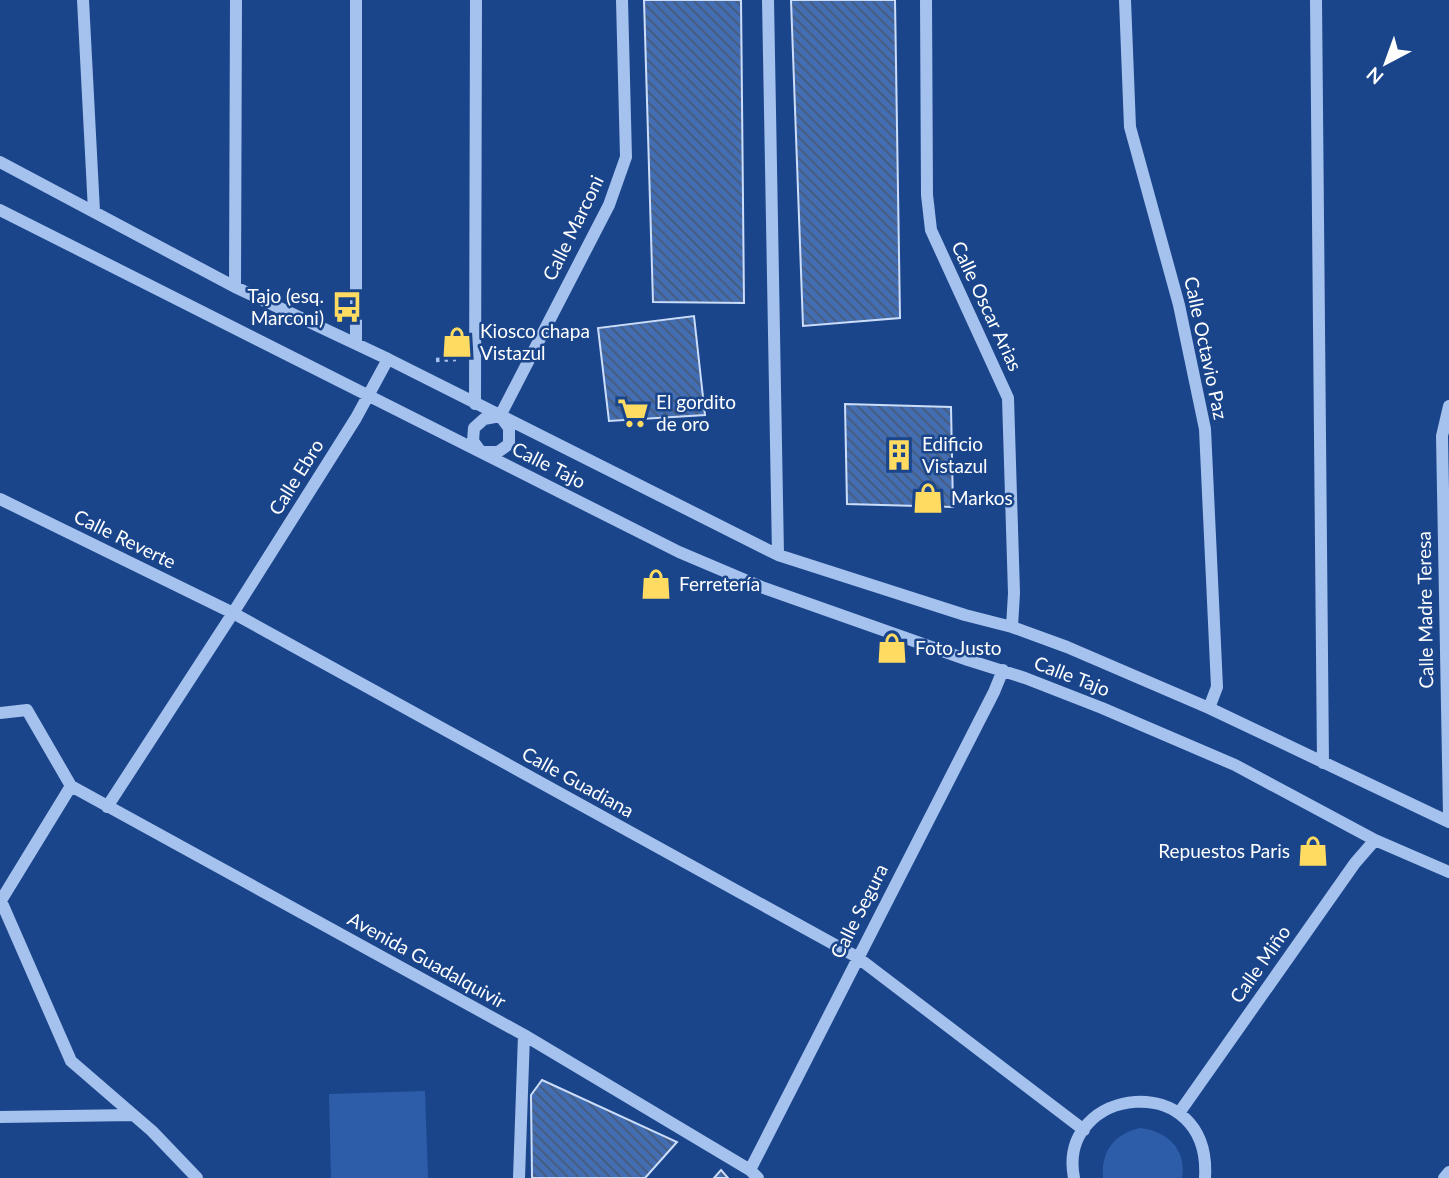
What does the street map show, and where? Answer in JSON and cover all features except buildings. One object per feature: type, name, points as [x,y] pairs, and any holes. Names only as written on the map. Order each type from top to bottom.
[{"type":"street","points":[[83,0],[94,211]]},
{"type":"street","points":[[235,286],[236,0]]},
{"type":"street","points":[[356,0],[356,344]]},
{"type":"street","points":[[475,404],[476,0]]},
{"type":"street","name":"Calle Marconi","points":[[500,416],[610,205],[626,157],[622,0]]},
{"type":"street","points":[[768,0],[778,555]]},
{"type":"street","name":"Calle Oscar Arias","points":[[926,0],[927,195],[931,230],[1008,398],[1014,593],[1012,627]]},
{"type":"street","name":"Calle Octavio Paz","points":[[1125,0],[1130,127],[1180,305],[1205,429],[1217,687],[1209,708]]},
{"type":"street","points":[[1316,0],[1323,763]]},
{"type":"street","name":"Calle Tajo","points":[[0,162],[235,286],[388,359],[778,555],[965,615],[1012,627],[1067,647],[1209,708],[1449,822]]},
{"type":"street","name":"Calle Tajo","points":[[0,210],[679,552],[764,588],[1003,670],[1102,708],[1235,765],[1375,840],[1449,872]]},
{"type":"street","name":"Calle Ebro","points":[[233,613],[369,395],[388,359]]},
{"type":"street","name":"Calle Madre Teresa","points":[[1449,406],[1442,436],[1449,814]]},
{"type":"street","name":"Calle Tajo","points":[[481,453],[473,441],[474,429],[484,419],[500,416]]},
{"type":"street","name":"Calle Tajo","points":[[481,453],[498,452],[509,444],[509,428],[500,416]]},
{"type":"street","name":"Calle Reverte","points":[[0,499],[233,613]]},
{"type":"street","points":[[107,807],[233,613]]},
{"type":"street","name":"Calle Guadiana","points":[[233,613],[857,957],[1084,1130]]},
{"type":"street","name":"Calle Segura","points":[[754,1174],[857,957],[1003,670]]},
{"type":"street","points":[[0,713],[27,710],[71,786],[1,901],[71,1061],[133,1115],[197,1178]]},
{"type":"street","name":"Avenida Guadalquivir","points":[[71,786],[524,1035],[754,1174]]},
{"type":"street","name":"Calle Miño","points":[[1179,1112],[1355,863],[1375,840]]},
{"type":"street","points":[[519,1178],[524,1035]]},
{"type":"street","points":[[1074,1178],[1075,1149],[1084,1130],[1098,1114],[1117,1104],[1138,1100],[1159,1103],[1179,1112],[1192,1126],[1202,1143],[1206,1163],[1205,1178]]},
{"type":"street","points":[[0,1117],[133,1115]]},
{"type":"street","points":[[1444,1178],[1449,1172]]},
{"type":"shaded area","points":[[425,1091],[428,1178],[331,1178],[329,1094]]},
{"type":"shaded area","points":[[1140,1128],[1159,1133],[1173,1143],[1181,1158],[1182,1178],[1103,1178],[1104,1160],[1111,1145],[1116,1139]]},
{"type":"place","name":"Tajo (esq. Marconi)","points":[[347,307]]},
{"type":"place","name":"Kiosco chapa Vistazul","points":[[457,342]]},
{"type":"place","name":"El gordito de oro","points":[[633,413]]},
{"type":"place","name":"Edificio Vistazul","points":[[899,455]]},
{"type":"place","name":"Markos","points":[[928,498]]},
{"type":"place","name":"Ferretería","points":[[656,584]]},
{"type":"place","name":"Foto Justo","points":[[892,648]]},
{"type":"place","name":"Repuestos Paris","points":[[1313,851]]}]
